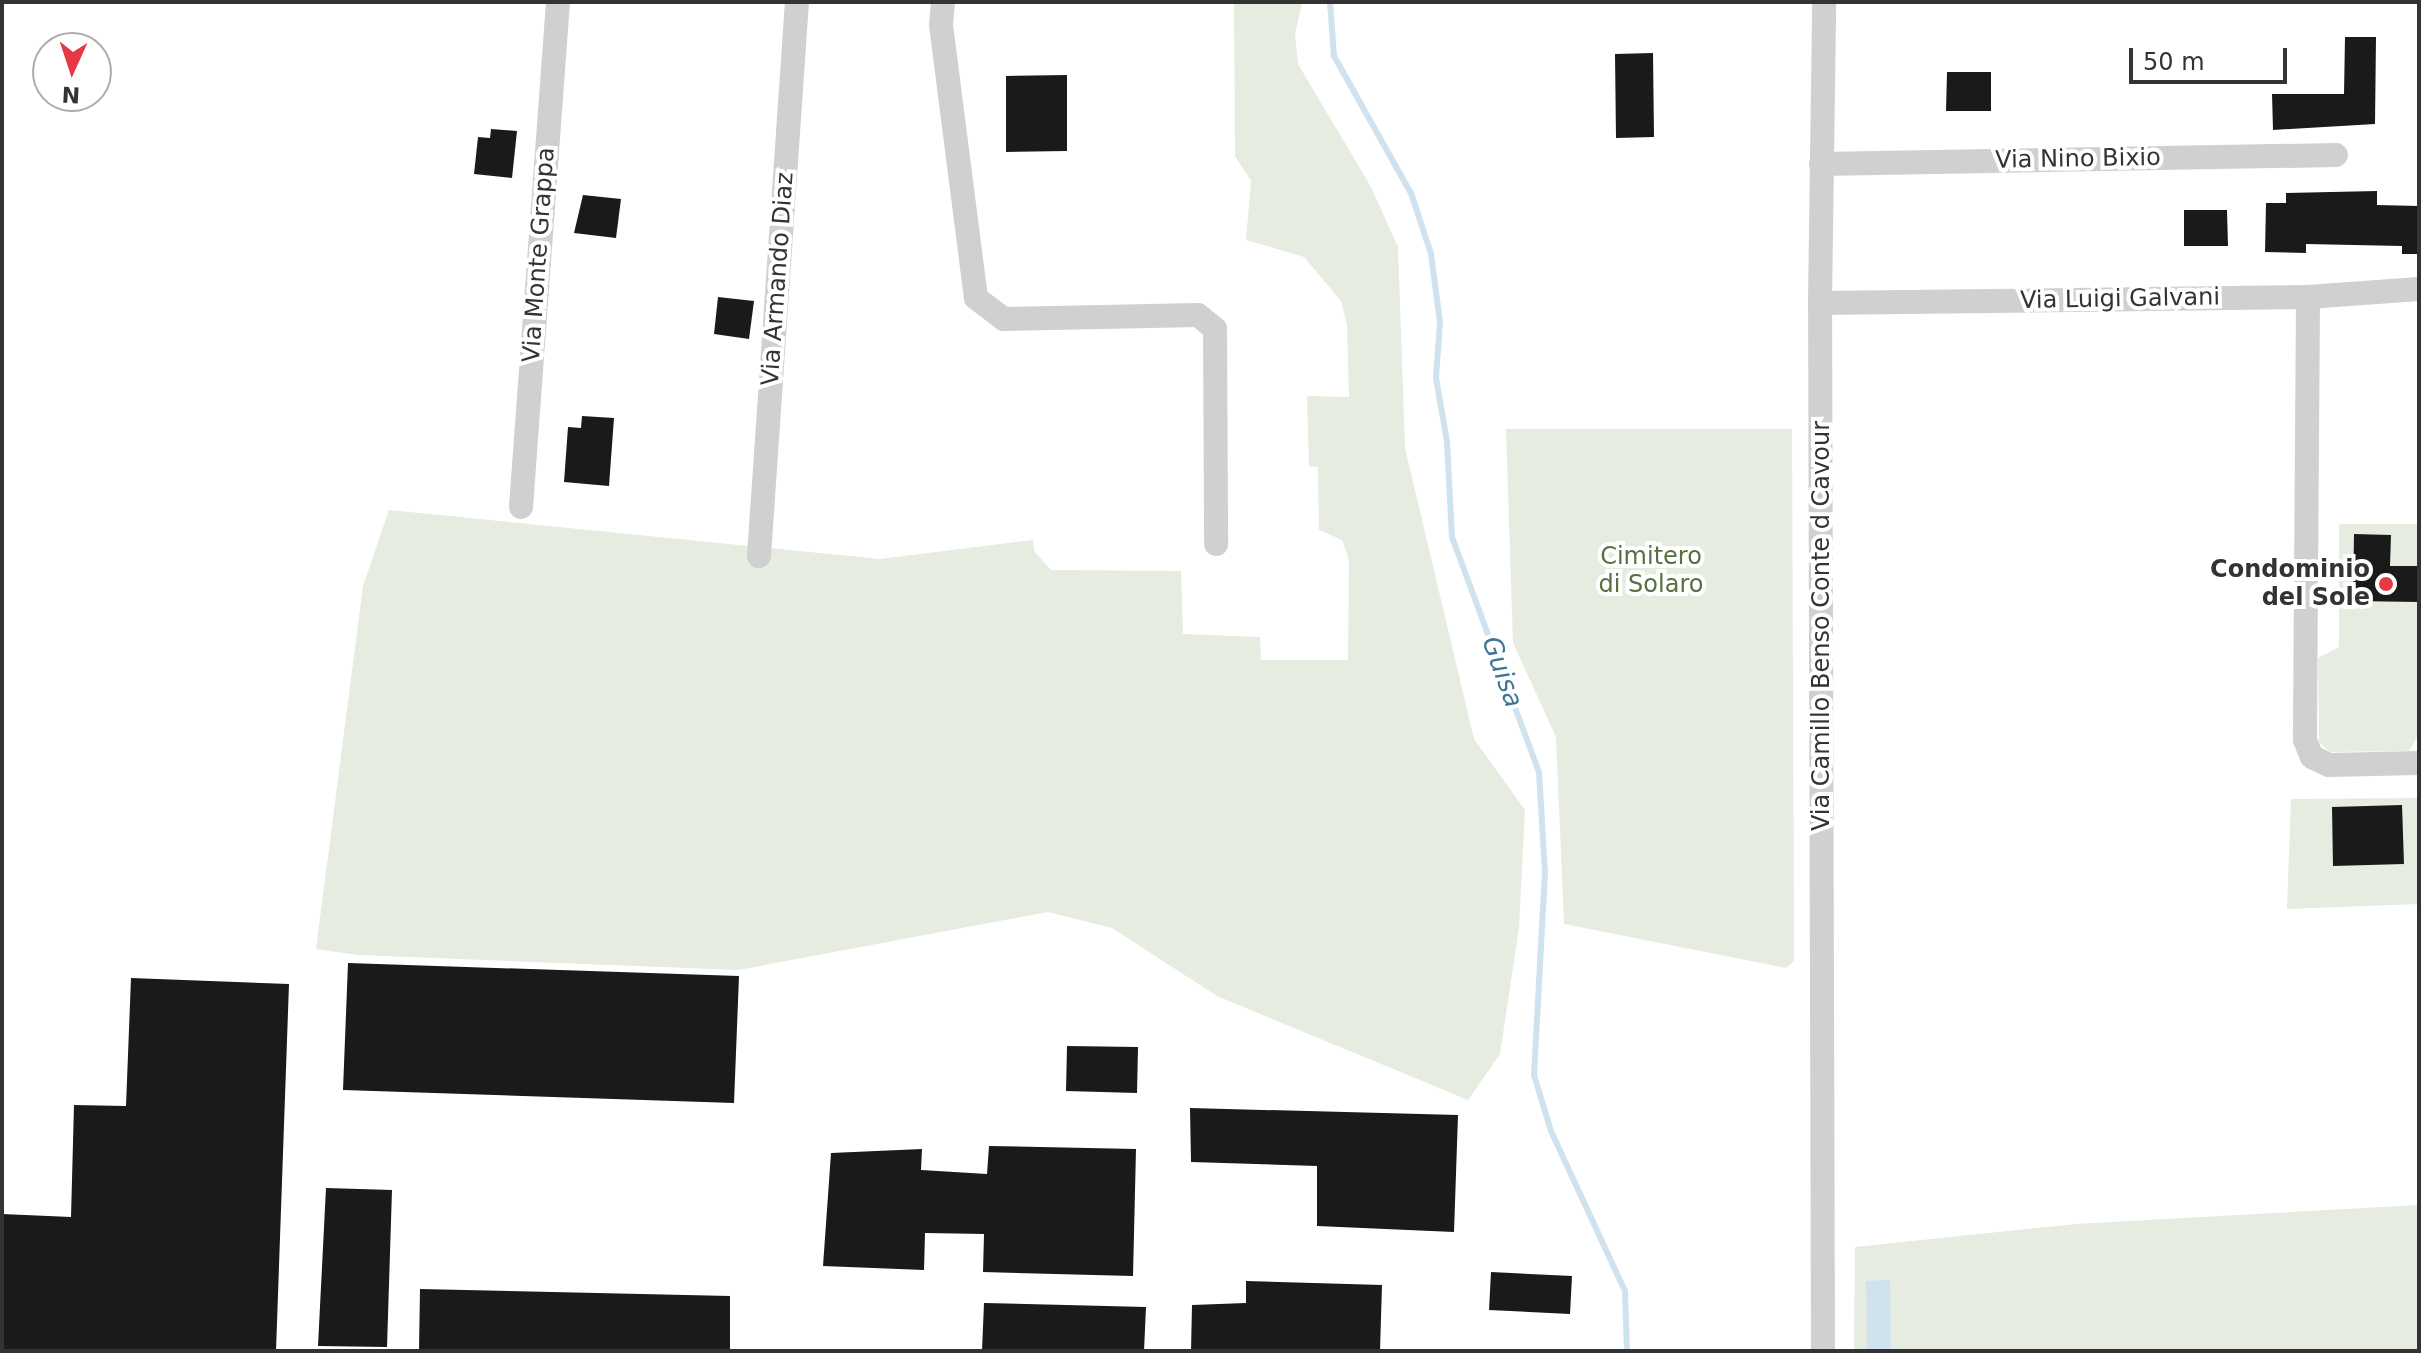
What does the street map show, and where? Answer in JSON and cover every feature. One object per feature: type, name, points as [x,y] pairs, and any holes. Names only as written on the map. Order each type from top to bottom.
[{"type":"street","name":"Via Monte Grappa","points":[[521,507],[558,2]]},
{"type":"street","name":"Via Armando Diaz","points":[[759,556],[797,2]]},
{"type":"street","points":[[943,2],[941,25],[976,298],[1004,319],[1198,315],[1215,329],[1216,544]]},
{"type":"street","name":"Via Camillo Benso Conte d Cavour","points":[[1823,1351],[1820,303],[1824,2]]},
{"type":"street","name":"Via Nino Bixio","points":[[1821,164],[2336,155]]},
{"type":"street","name":"Via Luigi Galvani","points":[[1820,303],[2308,297],[2419,289]]},
{"type":"street","points":[[2308,297],[2305,740],[2312,757],[2329,765],[2419,763]]},
{"type":"green space","points":[[1234,2],[1302,2],[1295,35],[1298,64],[1371,187],[1398,247],[1405,448],[1474,739],[1525,810],[1519,927],[1500,1054],[1468,1100],[1217,996],[1112,928],[1048,912],[738,970],[358,955],[316,949],[363,586],[389,510],[880,559],[1033,540],[1034,551],[1051,570],[1181,571],[1183,634],[1260,637],[1261,660],[1348,660],[1349,560],[1342,540],[1319,530],[1318,467],[1309,466],[1307,396],[1349,397],[1347,325],[1341,301],[1304,257],[1246,240],[1251,181],[1235,156]]},
{"type":"green space","name":"Cimitero di Solaro","points":[[1506,429],[1792,429],[1794,961],[1786,968],[1564,924],[1556,737],[1513,643]]},
{"type":"green space","points":[[2339,524],[2419,524],[2419,734],[2409,751],[2330,752],[2319,742],[2318,658],[2339,647]]},
{"type":"green space","points":[[2419,798],[2419,904],[2287,909],[2291,799]]},
{"type":"green space","points":[[2419,1205],[2419,1351],[1854,1351],[1855,1247],[2076,1224]]},
{"type":"water","points":[[1890,1280],[1891,1351],[1867,1351],[1866,1281]]},
{"type":"building","points":[[2345,37],[2376,37],[2375,124],[2273,130],[2272,94],[2344,94]]},
{"type":"building","points":[[1653,53],[1654,137],[1616,138],[1615,54]]},
{"type":"building","points":[[1947,72],[1991,72],[1991,111],[1946,111]]},
{"type":"building","points":[[1067,75],[1067,151],[1006,152],[1006,76]]},
{"type":"building","points":[[491,129],[517,131],[512,178],[474,174],[478,137],[490,138]]},
{"type":"building","points":[[2377,191],[2377,205],[2419,206],[2419,254],[2402,254],[2402,246],[2306,244],[2306,253],[2265,252],[2266,203],[2286,203],[2286,193]]},
{"type":"building","points":[[583,195],[621,199],[616,238],[574,233]]},
{"type":"building","points":[[2184,210],[2227,210],[2228,246],[2184,246]]},
{"type":"building","points":[[718,297],[754,301],[749,339],[714,334]]},
{"type":"building","points":[[582,416],[614,418],[609,486],[564,482],[568,427],[581,428]]},
{"type":"building","name":"Condominio del Sole","points":[[2354,534],[2391,535],[2390,566],[2419,566],[2419,602],[2353,601]]},
{"type":"building","points":[[2402,805],[2404,864],[2333,866],[2332,807]]},
{"type":"building","points":[[348,963],[739,976],[734,1103],[343,1090]]},
{"type":"building","points":[[131,978],[289,984],[276,1351],[2,1351],[2,1214],[71,1217],[74,1105],[126,1106]]},
{"type":"building","points":[[1067,1046],[1138,1047],[1137,1093],[1066,1091]]},
{"type":"building","points":[[1190,1108],[1458,1115],[1454,1232],[1317,1226],[1317,1166],[1191,1162]]},
{"type":"building","points":[[989,1146],[1136,1149],[1133,1276],[983,1272],[984,1234],[925,1233],[924,1270],[823,1266],[831,1153],[922,1149],[921,1170],[987,1174]]},
{"type":"building","points":[[326,1188],[392,1190],[387,1347],[318,1346]]},
{"type":"building","points":[[1491,1272],[1572,1276],[1570,1314],[1489,1310]]},
{"type":"building","points":[[1246,1281],[1382,1285],[1380,1351],[1191,1351],[1192,1305],[1246,1303]]},
{"type":"building","points":[[420,1289],[730,1296],[730,1351],[419,1351]]},
{"type":"building","points":[[984,1303],[1146,1307],[1144,1351],[982,1351]]},
{"type":"waterway","name":"Guisa","points":[[1330,2],[1334,56],[1411,193],[1431,254],[1440,322],[1436,378],[1447,442],[1452,537],[1539,772],[1545,872],[1534,1075],[1551,1131],[1625,1291],[1627,1351]]},
{"type":"place","name":"Condominio del Sole","points":[[2386,584]]}]
